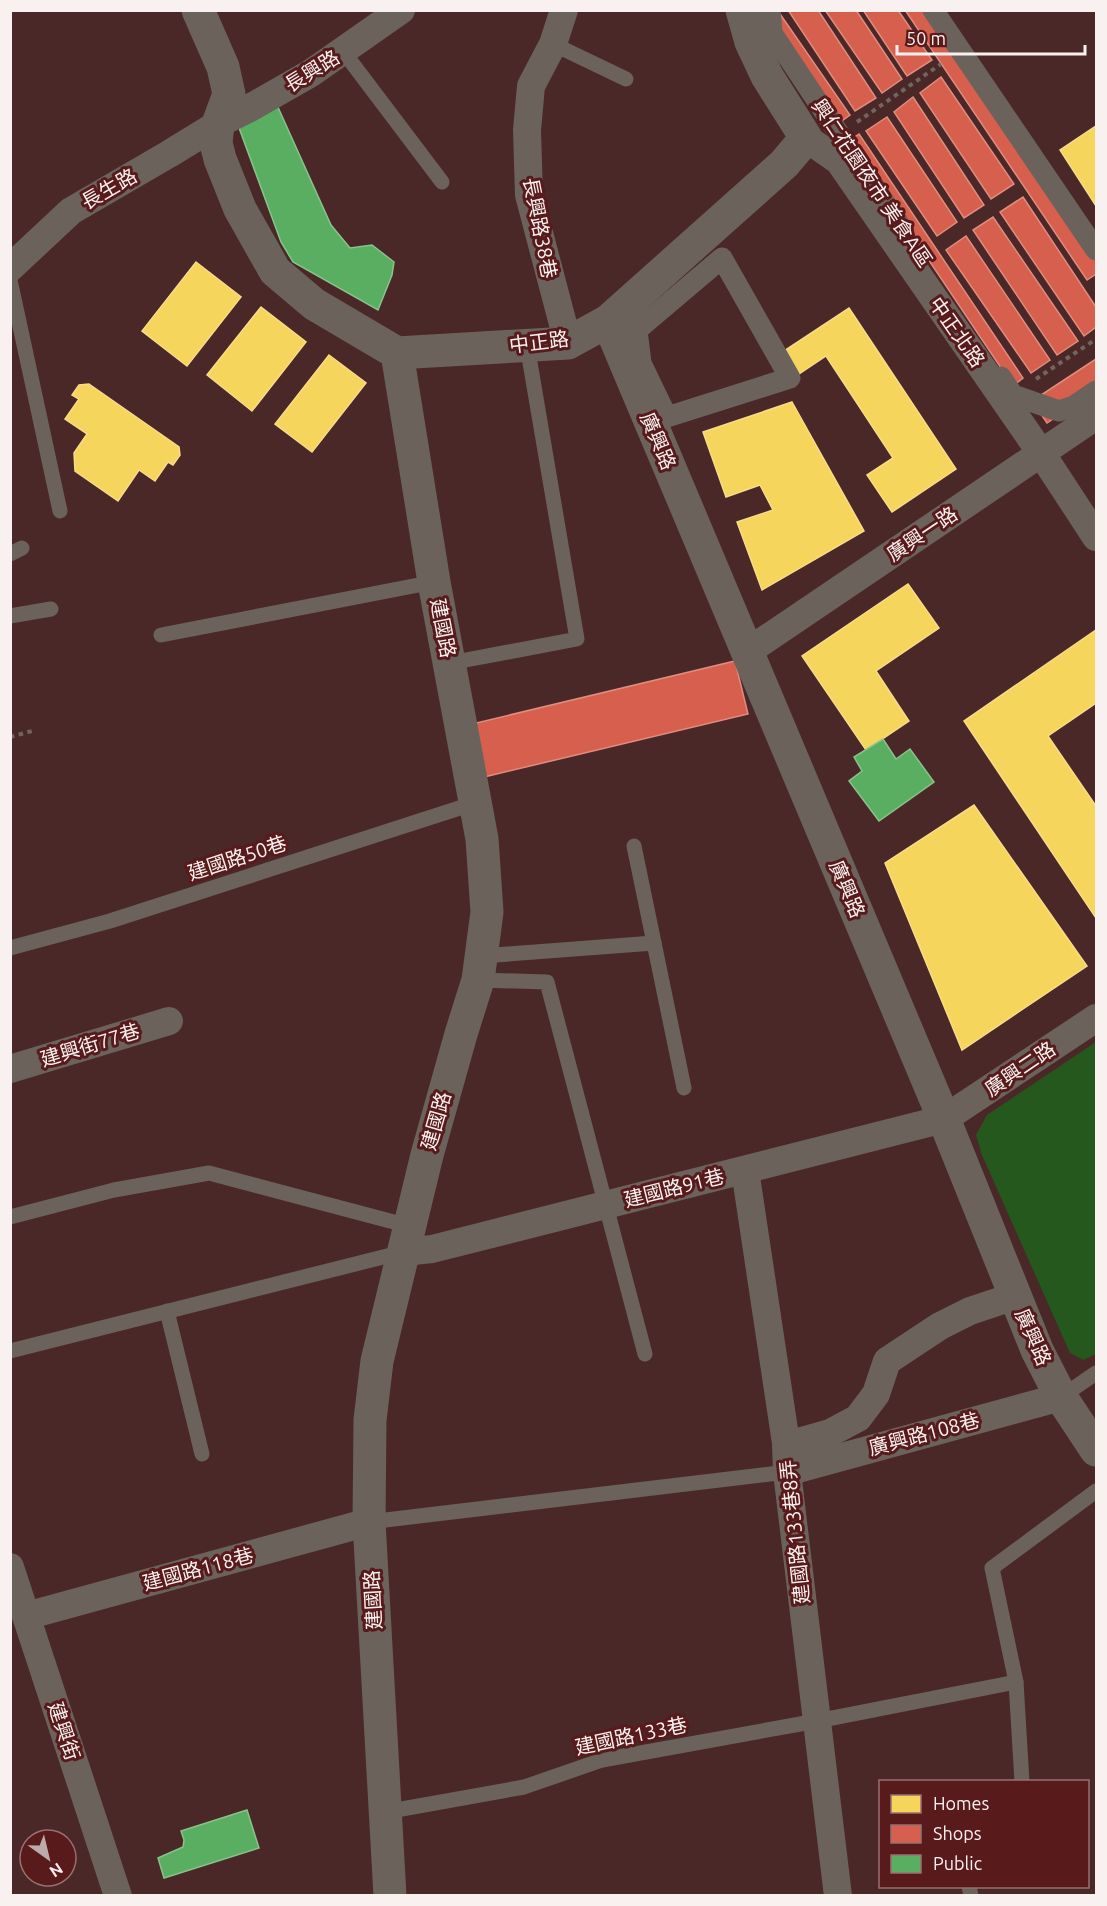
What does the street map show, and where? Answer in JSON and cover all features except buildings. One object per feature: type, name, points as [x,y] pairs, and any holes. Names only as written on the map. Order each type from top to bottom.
[{"type":"street","points":[[198,10],[223,67],[229,94],[218,123],[216,142],[220,159],[240,209],[275,271],[314,304],[397,353]]},
{"type":"street","name":"長興路","points":[[218,123],[248,109],[311,73],[401,10]]},
{"type":"street","name":"長興路38巷","points":[[564,10],[553,44],[531,86],[527,130],[529,195],[568,342]]},
{"type":"street","points":[[742,10],[751,42],[766,76],[806,138]]},
{"type":"street","name":"興仁花園夜市 美食A區","points":[[770,10],[771,33],[1013,395]]},
{"type":"street","points":[[933,10],[1096,250]]},
{"type":"street","name":"長生路","points":[[10,267],[71,211],[218,123]]},
{"type":"street","name":"中正路","points":[[397,353],[568,342],[608,321],[784,164],[806,138]]},
{"type":"street","name":"中正北路","points":[[806,138],[839,161],[1041,453],[1096,537]]},
{"type":"street","points":[[722,258],[790,378],[667,417],[642,363],[637,330],[722,258]]},
{"type":"street","name":"廣興路","points":[[608,321],[944,1119],[1037,1350],[1061,1397],[1096,1450]]},
{"type":"street","name":"建國路","points":[[390,1896],[369,1522],[370,1420],[377,1361],[406,1239],[480,968],[487,912],[482,839],[434,582],[397,353]]},
{"type":"street","points":[[1013,395],[1059,411],[1074,406],[1096,391]]},
{"type":"street","name":"廣興一路","points":[[747,652],[1096,416]]},
{"type":"street","name":"廣興二路","points":[[944,1119],[1096,1018]]},
{"type":"street","name":"建興街77巷","points":[[10,1069],[169,1021]]},
{"type":"street","name":"建國路91巷","points":[[406,1239],[432,1249],[944,1119]]},
{"type":"street","name":"建國路133巷8弄","points":[[745,1170],[786,1443],[787,1472],[838,1896]]},
{"type":"street","points":[[786,1443],[830,1433],[858,1418],[876,1394],[887,1361],[940,1326],[970,1311],[1015,1296]]},
{"type":"street","name":"廣興路108巷","points":[[787,1472],[1061,1397]]},
{"type":"street","name":"建國路118巷","points":[[18,1618],[369,1522]]},
{"type":"street","name":"建興街","points":[[10,1567],[18,1618],[118,1896]]},
{"type":"lane","points":[[553,44],[626,79]]},
{"type":"lane","points":[[343,51],[442,182]]},
{"type":"lane","points":[[10,280],[60,511]]},
{"type":"lane","points":[[450,663],[578,639],[527,345]]},
{"type":"lane","points":[[161,635],[434,582]]},
{"type":"lane","points":[[10,615],[51,609]]},
{"type":"lane","name":"建國路50巷","points":[[10,948],[110,921],[475,803]]},
{"type":"lane","points":[[634,846],[684,1088]]},
{"type":"lane","points":[[480,968],[654,943]]},
{"type":"lane","points":[[480,968],[547,982],[645,1354]]},
{"type":"lane","points":[[10,1217],[114,1190],[209,1173],[406,1239]]},
{"type":"lane","points":[[10,1351],[167,1311],[406,1239]]},
{"type":"lane","points":[[167,1311],[202,1454]]},
{"type":"lane","points":[[1061,1397],[1096,1373]]},
{"type":"lane","points":[[369,1522],[787,1472]]},
{"type":"lane","points":[[1022,1780],[1016,1682],[992,1568],[1096,1491]]},
{"type":"lane","name":"建國路133巷","points":[[385,1812],[524,1787],[602,1760],[1016,1682]]},
{"type":"path","points":[[839,134],[941,64]]},
{"type":"path","points":[[1013,395],[1096,339]]},
{"type":"path","points":[[10,737],[32,731]]},
{"type":"green space","points":[[1096,1042],[1096,1354],[1083,1360],[1070,1353],[982,1155],[976,1135],[987,1115]]}]
